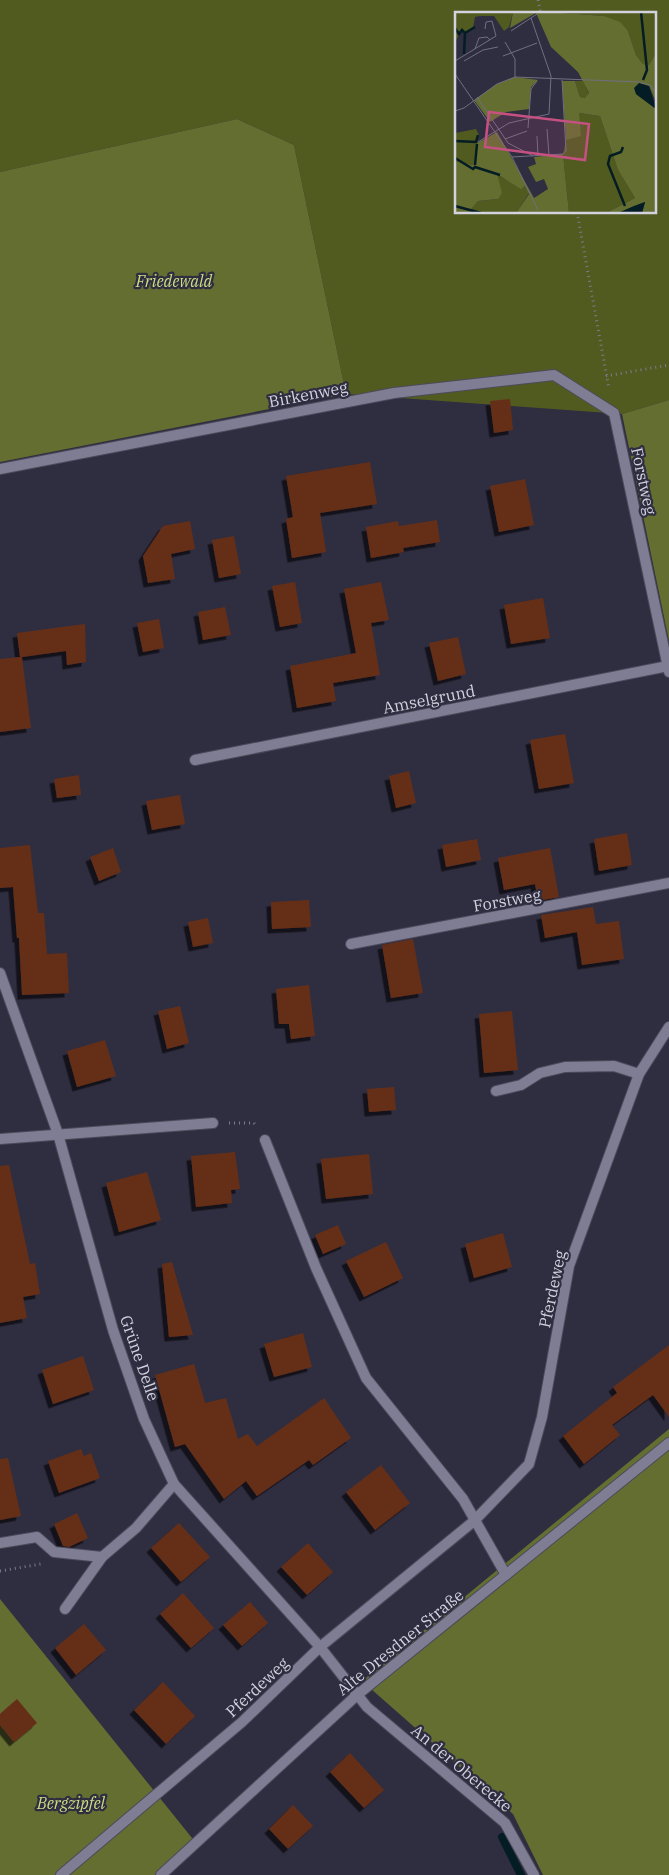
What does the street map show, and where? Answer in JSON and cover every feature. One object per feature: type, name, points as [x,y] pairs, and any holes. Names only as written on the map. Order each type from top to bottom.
[{"type":"street","name":"Birkenweg","points":[[0,470],[394,393],[554,375],[614,413]]},
{"type":"street","name":"Forstweg","points":[[614,413],[669,669]]},
{"type":"street","name":"Amselgrund","points":[[195,760],[669,669]]},
{"type":"street","name":"Forstweg","points":[[351,944],[669,884]]},
{"type":"street","name":"Grüne Delle","points":[[0,973],[58,1134],[114,1330],[144,1418],[174,1484],[320,1647],[357,1695]]},
{"type":"street","name":"Pferdeweg","points":[[61,1875],[242,1722],[320,1647],[474,1521],[529,1464],[542,1417],[569,1266],[639,1074],[669,1027]]},
{"type":"street","points":[[496,1091],[521,1084],[540,1073],[565,1067],[614,1066],[639,1074]]},
{"type":"street","points":[[0,1138],[213,1123]]},
{"type":"street","points":[[265,1140],[316,1268],[366,1378],[463,1499],[506,1575]]},
{"type":"street","name":"Alte Dresdner Straße","points":[[161,1875],[357,1695],[669,1443]]},
{"type":"street","points":[[65,1610],[102,1557],[136,1528],[174,1484]]},
{"type":"street","points":[[0,1543],[37,1537],[54,1552],[63,1555],[102,1557]]},
{"type":"street","name":"An der Oberecke","points":[[357,1695],[367,1707],[505,1823],[534,1875]]},
{"type":"path","points":[[577,214],[614,413]]},
{"type":"path","points":[[606,376],[669,365]]},
{"type":"path","points":[[213,1123],[254,1123]]},
{"type":"path","points":[[0,1571],[46,1563],[63,1555]]},
{"type":"green space","points":[[0,0],[669,0],[669,400],[622,414],[346,394],[294,145],[237,119],[0,172]]},
{"type":"green space","name":"Friedewald","points":[[237,119],[294,145],[346,394],[0,462],[0,172]]},
{"type":"green space","points":[[669,400],[669,641],[622,414]]},
{"type":"green space","points":[[669,1429],[669,1875],[543,1875],[513,1814],[362,1681]]},
{"type":"green space","name":"Bergzipfel","points":[[0,1599],[196,1843],[161,1875],[0,1875]]},
{"type":"building","points":[[510,399],[513,430],[494,433],[490,401]]},
{"type":"building","points":[[370,462],[377,504],[320,513],[326,552],[292,558],[286,519],[293,517],[286,476]]},
{"type":"building","points":[[525,479],[534,525],[499,532],[490,486]]},
{"type":"building","points":[[437,520],[440,542],[403,548],[404,552],[371,558],[366,527],[398,521],[399,526]]},
{"type":"building","points":[[190,521],[195,549],[171,554],[175,579],[148,583],[143,556],[163,526]]},
{"type":"building","points":[[234,536],[241,574],[219,578],[212,540]]},
{"type":"building","points":[[295,582],[302,623],[280,627],[272,586]]},
{"type":"building","points":[[381,582],[389,620],[371,623],[380,675],[333,683],[336,701],[297,708],[290,666],[356,653],[344,589]]},
{"type":"building","points":[[543,598],[550,638],[511,644],[504,605]]},
{"type":"building","points":[[225,607],[231,635],[203,640],[198,612]]},
{"type":"building","points":[[159,619],[164,648],[143,652],[137,623]]},
{"type":"building","points":[[85,624],[86,662],[67,665],[66,651],[22,657],[31,728],[0,732],[0,659],[20,657],[17,633]]},
{"type":"building","points":[[458,637],[466,674],[438,681],[429,643]]},
{"type":"building","points":[[565,734],[574,783],[539,789],[530,740]]},
{"type":"building","points":[[409,771],[416,803],[396,808],[389,776]]},
{"type":"building","points":[[79,775],[81,795],[57,798],[54,779]]},
{"type":"building","points":[[180,795],[185,824],[152,830],[146,801]]},
{"type":"building","points":[[627,833],[632,865],[599,871],[594,839]]},
{"type":"building","points":[[477,839],[481,860],[446,867],[442,845]]},
{"type":"building","points":[[30,845],[38,913],[44,913],[47,954],[67,953],[69,993],[22,995],[19,938],[17,938],[13,887],[0,888],[0,848]]},
{"type":"building","points":[[113,848],[121,872],[99,881],[90,857]]},
{"type":"building","points":[[550,848],[559,897],[538,901],[535,884],[504,890],[498,858]]},
{"type":"building","points":[[309,900],[311,927],[272,929],[271,902]]},
{"type":"building","points":[[593,907],[596,924],[619,921],[624,959],[582,965],[577,932],[545,938],[541,915]]},
{"type":"building","points":[[208,918],[213,943],[193,947],[188,922]]},
{"type":"building","points":[[413,939],[423,993],[391,998],[382,945]]},
{"type":"building","points":[[309,985],[315,1036],[291,1039],[289,1024],[279,1024],[276,989]]},
{"type":"building","points":[[180,1006],[189,1043],[167,1049],[158,1011]]},
{"type":"building","points":[[512,1011],[518,1070],[484,1073],[479,1014]]},
{"type":"building","points":[[105,1040],[116,1076],[77,1087],[67,1051]]},
{"type":"building","points":[[394,1087],[396,1110],[369,1112],[367,1089]]},
{"type":"building","points":[[235,1152],[240,1189],[231,1190],[232,1203],[196,1207],[191,1156]]},
{"type":"building","points":[[369,1154],[373,1194],[326,1199],[321,1159]]},
{"type":"building","points":[[9,1165],[30,1264],[35,1263],[40,1294],[23,1297],[27,1318],[0,1323],[0,1166]]},
{"type":"building","points":[[147,1172],[161,1220],[119,1232],[106,1183]]},
{"type":"building","points":[[338,1225],[346,1244],[323,1254],[315,1235]]},
{"type":"building","points":[[503,1233],[512,1267],[474,1278],[465,1244]]},
{"type":"building","points":[[386,1242],[403,1278],[364,1297],[346,1261]]},
{"type":"building","points":[[172,1262],[193,1335],[169,1337],[162,1264]]},
{"type":"building","points":[[303,1333],[312,1367],[274,1377],[264,1344]]},
{"type":"building","points":[[669,1345],[669,1417],[653,1395],[612,1425],[620,1435],[584,1464],[563,1436],[617,1393],[613,1387]]},
{"type":"building","points":[[83,1356],[94,1390],[53,1404],[42,1370]]},
{"type":"building","points":[[194,1364],[205,1403],[226,1398],[238,1439],[248,1434],[257,1446],[324,1398],[351,1438],[313,1465],[309,1460],[257,1496],[246,1481],[224,1499],[185,1444],[175,1447],[155,1375]]},
{"type":"building","points":[[81,1449],[84,1456],[91,1453],[100,1478],[59,1493],[48,1461]]},
{"type":"building","points":[[8,1458],[21,1516],[0,1520],[0,1459]]},
{"type":"building","points":[[381,1465],[410,1503],[375,1530],[346,1492]]},
{"type":"building","points":[[77,1513],[88,1538],[69,1547],[63,1546],[54,1524]]},
{"type":"building","points":[[179,1523],[210,1557],[181,1582],[151,1548]]},
{"type":"building","points":[[308,1543],[333,1572],[307,1595],[281,1567]]},
{"type":"building","points":[[183,1593],[214,1628],[191,1648],[160,1614]]},
{"type":"building","points":[[250,1602],[268,1623],[242,1646],[223,1625]]},
{"type":"building","points":[[84,1624],[106,1650],[76,1675],[55,1648]]},
{"type":"building","points":[[163,1682],[195,1716],[166,1744],[134,1710]]},
{"type":"building","points":[[17,1699],[37,1723],[14,1742],[0,1725],[0,1714]]},
{"type":"building","points":[[350,1753],[384,1790],[364,1808],[330,1772]]},
{"type":"building","points":[[293,1805],[313,1826],[288,1849],[269,1829]]},
{"type":"waterway","points":[[502,1837],[521,1875]]}]
